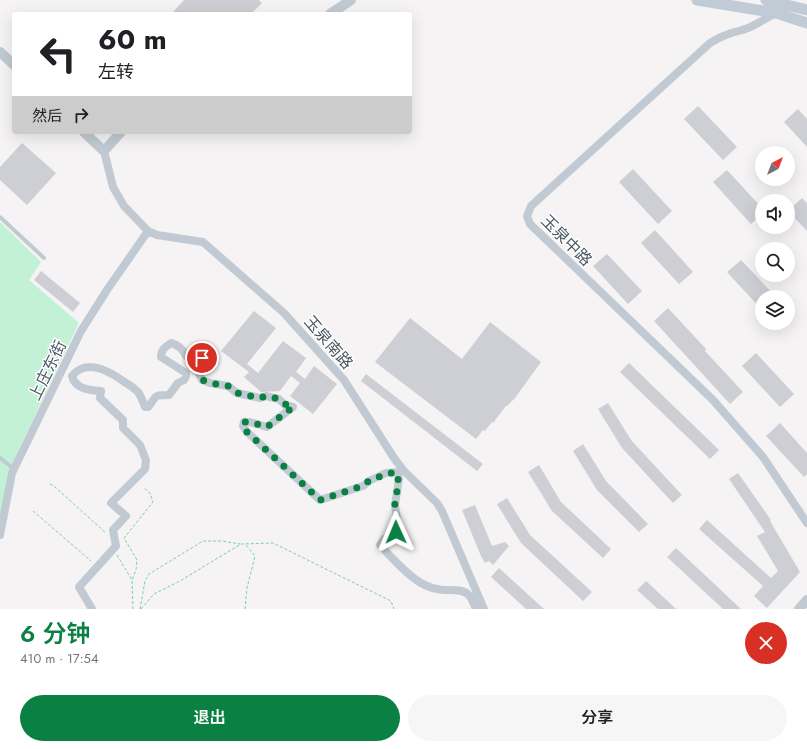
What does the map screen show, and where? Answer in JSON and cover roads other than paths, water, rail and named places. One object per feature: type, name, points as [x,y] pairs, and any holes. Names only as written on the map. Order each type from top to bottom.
[{"type":"main road","points":[[697,0],[776,13],[807,23]]},
{"type":"main road","points":[[766,0],[807,10]]},
{"type":"street","points":[[333,12],[351,0]]},
{"type":"street","name":"玉泉中路","points":[[776,13],[743,30],[732,32],[720,37],[710,44],[532,206],[527,216],[530,224],[713,400],[763,457],[807,523]]},
{"type":"street","points":[[0,52],[12,63]]},
{"type":"street","points":[[86,134],[104,151],[113,187],[124,206],[148,231]]},
{"type":"street","points":[[104,151],[119,134]]},
{"type":"street","name":"上庄东街","points":[[0,535],[12,473],[82,332],[107,290],[148,231]]},
{"type":"street","name":"玉泉南路","points":[[148,231],[158,235],[203,242],[284,313],[344,380],[401,466],[437,503],[442,511],[484,609]]},
{"type":"street","points":[[92,609],[79,587],[116,546],[113,530],[126,516],[111,503],[145,469],[146,460],[140,445],[123,428],[123,420],[100,398],[101,392],[84,389],[73,380],[72,376],[74,372],[83,368],[100,368],[131,387],[138,393],[145,407],[148,407],[155,396],[159,394],[169,395],[178,383],[184,380],[186,376],[186,373],[161,357],[161,352],[163,349],[172,343],[184,350],[186,356],[200,354],[202,358],[199,363],[199,373],[202,380],[228,386],[237,393],[260,398],[266,396],[279,399],[285,404],[293,407],[267,427],[250,422],[244,422],[243,426],[247,432],[320,500],[362,486],[369,481],[386,474],[396,472],[399,478],[395,505],[398,527],[394,536],[384,539],[380,545],[410,574],[422,583],[436,589],[454,590],[468,594],[476,609]]},
{"type":"street","points":[[799,609],[807,600]]},
{"type":"lane","points":[[0,217],[44,258]]},
{"type":"lane","points":[[0,458],[14,469]]}]
